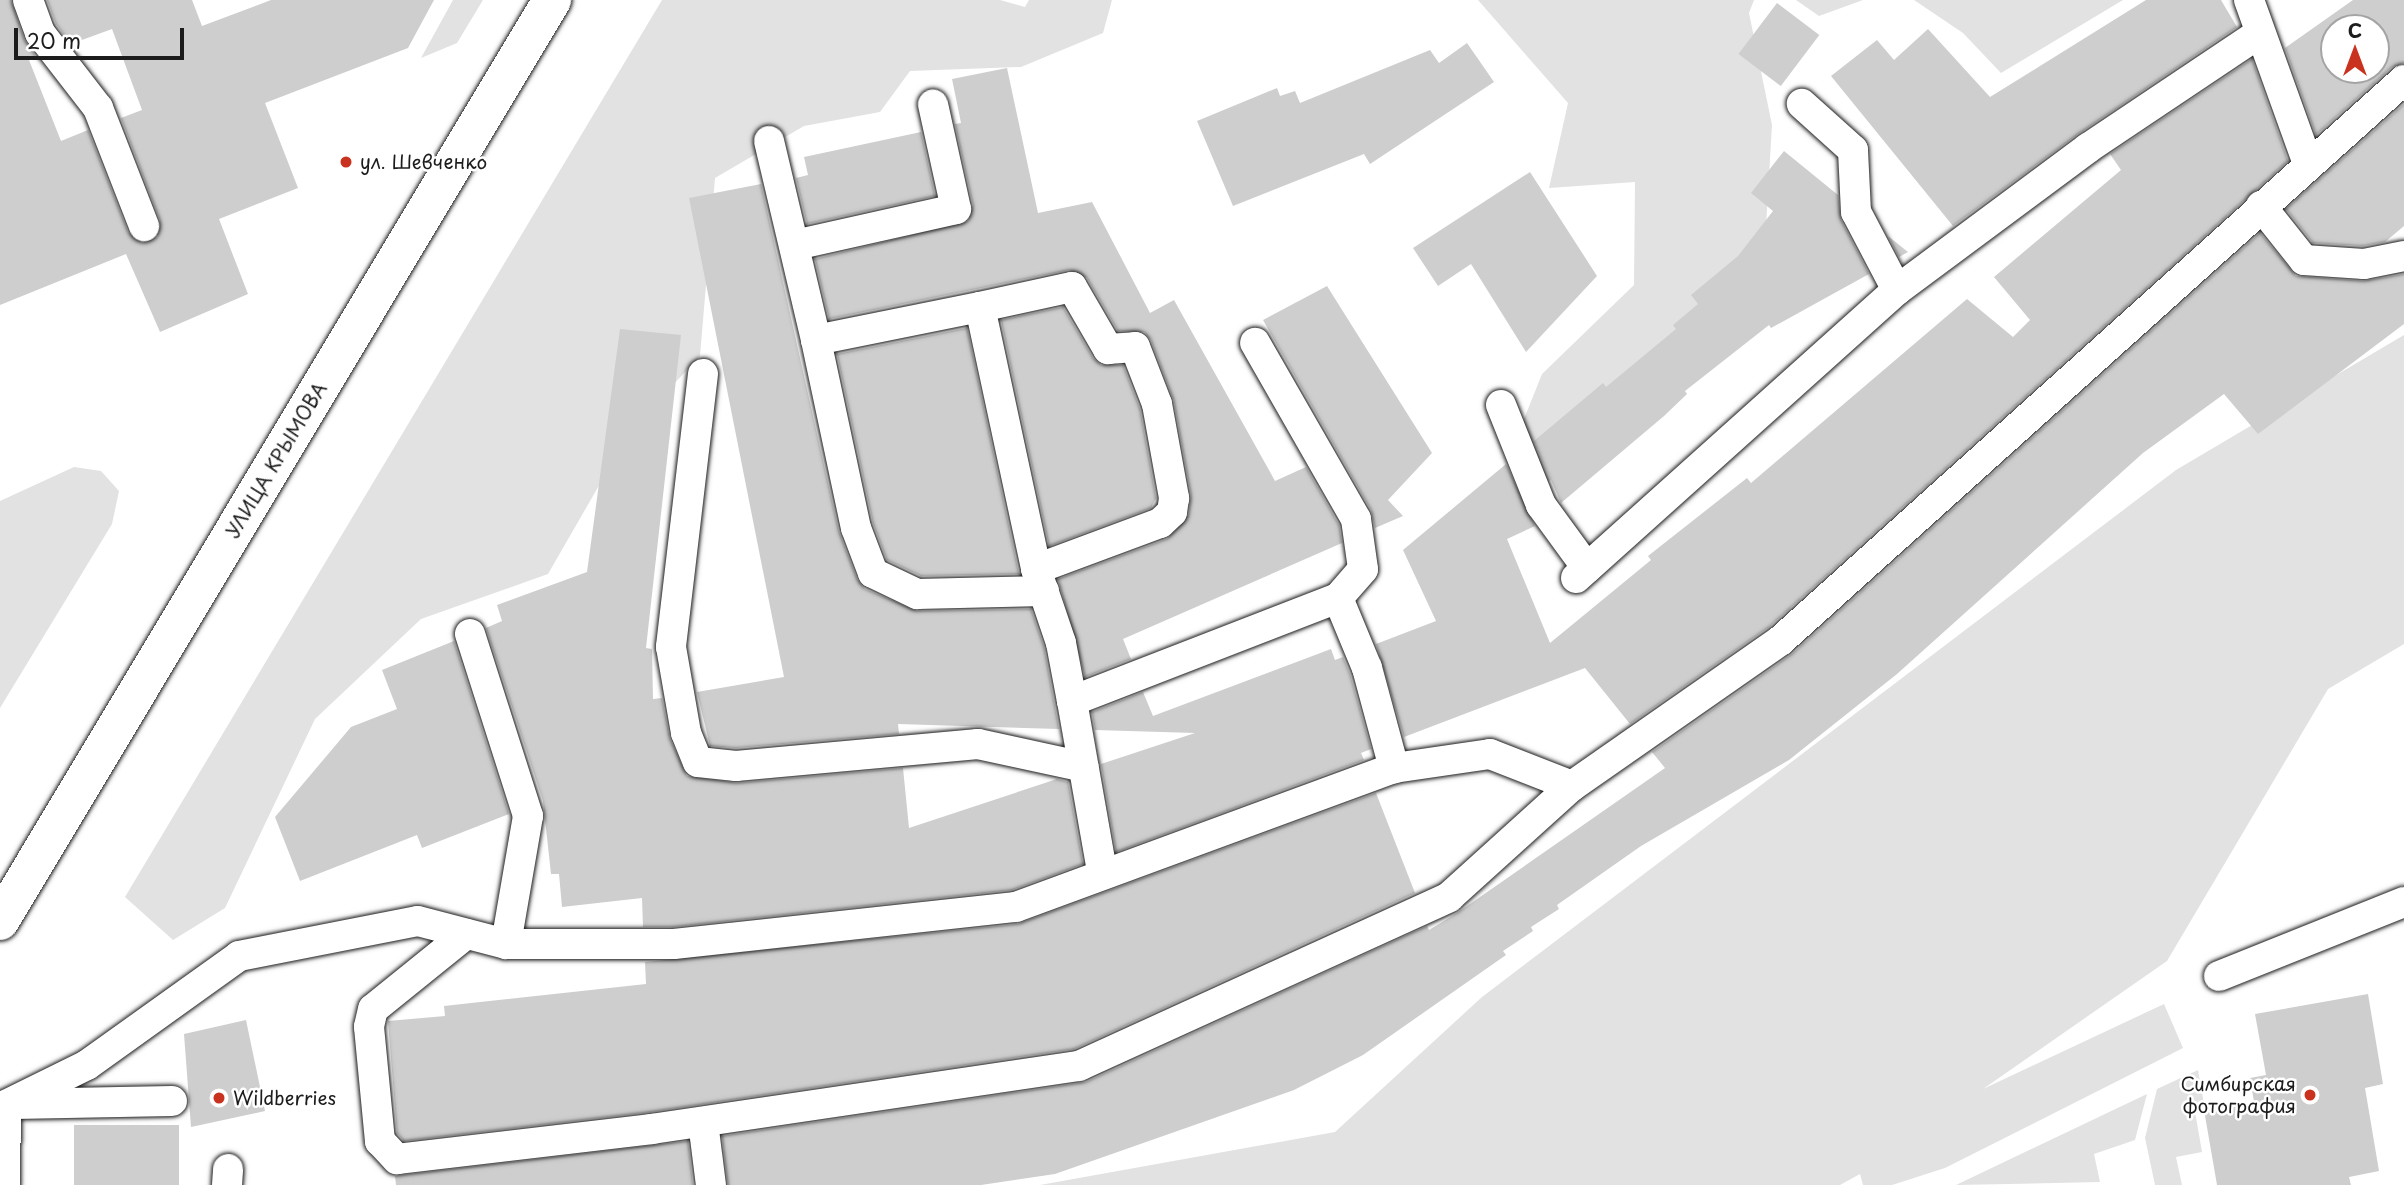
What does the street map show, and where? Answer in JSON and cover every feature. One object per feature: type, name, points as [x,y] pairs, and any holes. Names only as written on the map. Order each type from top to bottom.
[{"type":"street","name":"УЛИЦА КРЫМОВА","points":[[0,921],[552,0]]},
{"type":"lane","points":[[28,0],[40,33],[98,108],[144,226]]},
{"type":"lane","points":[[2249,0],[2258,34],[2308,164]]},
{"type":"lane","points":[[1501,405],[1541,505],[1581,573],[1897,290],[2088,148],[2258,34]]},
{"type":"lane","points":[[466,934],[373,1009],[369,1027],[380,1141],[388,1152],[409,1160],[704,1122],[1079,1066],[1449,897],[1572,786],[1780,641],[2404,80]]},
{"type":"lane","points":[[795,245],[956,209],[933,104]]},
{"type":"lane","points":[[1802,104],[1853,150],[1856,212],[1897,290]]},
{"type":"lane","points":[[769,141],[817,340],[856,527],[873,573],[917,594],[1040,580],[1160,523],[1172,512],[1174,498],[1157,404],[1135,348],[1108,349],[1072,287],[817,340]]},
{"type":"lane","points":[[2261,206],[2304,260],[2364,264],[2404,256]]},
{"type":"lane","points":[[980,307],[1040,580],[1061,643],[1102,872]]},
{"type":"lane","points":[[1072,701],[1338,598],[1363,569],[1356,519],[1255,343]]},
{"type":"lane","points":[[704,374],[671,647],[686,733],[698,762],[736,766],[978,744],[1084,767]]},
{"type":"lane","points":[[1338,598],[1367,668],[1394,768]]},
{"type":"lane","points":[[470,634],[528,816],[506,943]]},
{"type":"lane","points":[[3,1105],[87,1065],[239,956],[418,921],[506,943],[674,944],[1016,906],[1102,872],[1394,768],[1490,754],[1572,786]]},
{"type":"lane","points":[[2219,976],[2404,902]]},
{"type":"lane","points":[[3,1105],[172,1101]]},
{"type":"lane","points":[[3,1105],[5,1185]]},
{"type":"lane","points":[[704,1122],[711,1185]]},
{"type":"shaded area","points":[[453,0],[483,0],[457,43],[421,58]]},
{"type":"shaded area","points":[[662,0],[1000,0],[1025,7],[1029,0],[1112,0],[1103,33],[1021,67],[910,71],[880,112],[804,126],[715,178],[700,356],[631,430],[548,574],[421,619],[315,719],[225,908],[173,940],[125,897]]},
{"type":"shaded area","points":[[1478,0],[1754,0],[1749,13],[1772,125],[1764,261],[1623,431],[1530,494],[1512,449],[1542,374],[1634,285],[1635,182],[1549,188],[1568,103]]},
{"type":"shaded area","points":[[1796,0],[1863,0],[1819,16]]},
{"type":"shaded area","points":[[1914,0],[2123,0],[2001,73],[1963,33]]},
{"type":"shaded area","points":[[2404,335],[2404,644],[2328,689],[2167,961],[1983,1089],[2164,1004],[2183,1048],[1945,1168],[1892,1185],[1863,1185],[1860,1174],[1840,1185],[1040,1185],[1335,1132],[1482,997],[2176,470]]},
{"type":"shaded area","points":[[74,467],[101,471],[119,491],[112,524],[0,708],[0,501]]},
{"type":"shaded area","points":[[2198,1070],[2204,1104],[2194,1106],[2202,1152],[2176,1157],[2182,1185],[2155,1185],[2145,1138],[2157,1089]]},
{"type":"shaded area","points":[[2147,1094],[2135,1140],[2094,1154],[2100,1182],[1956,1185]]},
{"type":"building","points":[[0,0],[11,0],[24,39],[36,57],[29,60],[61,141],[88,130],[128,232],[142,243],[157,237],[160,220],[121,118],[142,110],[112,29],[71,44],[56,24],[47,0],[192,0],[202,26],[271,0],[434,0],[408,48],[265,103],[298,188],[219,219],[248,294],[160,332],[126,254],[0,305]]},
{"type":"building","points":[[2146,0],[2221,0],[2237,27],[2078,134],[1953,226],[1831,76],[1877,40],[1894,60],[1928,29],[1990,97]]},
{"type":"building","points":[[2353,0],[2404,0],[2404,63],[2390,69],[2390,14],[2333,14]]},
{"type":"building","points":[[1777,3],[1819,35],[1781,86],[1738,54]]},
{"type":"building","points":[[2320,23],[2320,84],[2373,84],[2316,135],[2285,48]]},
{"type":"building","points":[[1467,43],[1494,82],[1370,164],[1364,154],[1233,206],[1197,121],[1277,88],[1280,96],[1295,91],[1300,103],[1430,50],[1439,63]]},
{"type":"building","points":[[2252,59],[2288,161],[1769,627],[1630,724],[1585,668],[1404,737],[1376,644],[1436,621],[1403,550],[1506,464],[1535,526],[1507,539],[1550,643],[1651,560],[1648,556],[1747,478],[1751,483],[1967,299],[2013,337],[2030,320],[1994,277],[2121,170],[2110,154]]},
{"type":"building","points":[[1007,68],[1038,213],[1092,202],[1150,313],[1174,300],[1275,481],[1306,467],[1339,525],[1342,543],[1123,639],[1131,659],[1085,677],[1058,579],[1167,539],[1189,514],[1191,495],[1174,401],[1151,340],[1144,332],[1118,331],[1087,278],[1069,270],[829,319],[815,259],[968,221],[973,205],[955,124],[961,123],[952,79]]},
{"type":"building","points":[[2404,104],[2404,226],[2385,242],[2363,246],[2313,243],[2286,209]]},
{"type":"building","points":[[921,132],[935,196],[807,224],[796,178],[808,175],[804,157]]},
{"type":"building","points":[[1784,151],[1838,195],[1841,220],[1869,274],[1771,328],[1769,325],[1685,391],[1687,394],[1664,416],[1561,503],[1534,441],[1603,383],[1606,387],[1676,329],[1673,325],[1698,304],[1691,295],[1738,256],[1773,211],[1751,193]]},
{"type":"building","points":[[1530,172],[1597,276],[1526,352],[1471,264],[1438,286],[1413,248]]},
{"type":"building","points":[[761,184],[839,532],[857,579],[865,589],[917,611],[1031,609],[1044,647],[1059,729],[898,724],[899,734],[736,748],[710,746],[697,692],[784,677],[689,198]]},
{"type":"building","points":[[2260,233],[2296,276],[2363,281],[2404,274],[2404,324],[2258,434],[2224,394],[2143,453],[1897,674],[1789,760],[1641,846],[1557,905],[1559,909],[1531,927],[1533,931],[1503,951],[1506,955],[1363,1055],[1294,1090],[1055,1174],[981,1185],[728,1185],[722,1136],[1086,1082],[1427,926],[1429,930],[1457,913],[1665,768],[1652,752],[1792,654]]},
{"type":"building","points":[[1888,236],[1908,252],[1899,257]]},
{"type":"building","points":[[1327,286],[1432,453],[1388,500],[1403,516],[1375,528],[1371,510],[1263,320]]},
{"type":"building","points":[[1063,307],[1093,358],[1101,365],[1123,365],[1140,409],[1156,498],[1151,508],[1049,546],[1001,320]]},
{"type":"building","points":[[967,328],[1019,574],[921,576],[887,560],[873,523],[837,354]]},
{"type":"building","points":[[620,329],[681,335],[646,648],[652,649],[653,699],[662,698],[670,739],[687,776],[737,783],[903,768],[909,828],[1057,779],[1068,782],[1083,864],[1012,890],[673,927],[643,927],[642,898],[562,907],[559,874],[551,874],[543,801],[486,628],[502,621],[497,605],[587,572]]},
{"type":"building","points":[[454,641],[509,814],[422,848],[417,835],[300,881],[275,817],[351,727],[397,709],[382,670]]},
{"type":"building","points":[[1331,649],[1335,660],[1343,657],[1350,674],[1371,749],[1361,753],[1364,760],[1116,852],[1101,764],[1195,733],[1095,730],[1092,712],[1143,692],[1153,716]]},
{"type":"building","points":[[1376,793],[1415,893],[1074,1049],[650,1112],[404,1141],[397,1133],[388,1021],[445,1016],[444,1006],[646,984],[645,962],[1018,924]]},
{"type":"building","name":"Симбирская фотография","points":[[2368,994],[2383,1084],[2365,1088],[2379,1171],[2349,1177],[2351,1185],[2217,1185],[2204,1110],[2254,1102],[2250,1078],[2266,1075],[2255,1014]]},
{"type":"building","points":[[246,1020],[265,1111],[191,1127],[184,1034]]},
{"type":"building","points":[[74,1125],[179,1125],[179,1185],[74,1185]]},
{"type":"building","points":[[688,1141],[693,1185],[396,1185],[395,1176]]},
{"type":"place","name":"ул. Шевченко","points":[[346,162]]},
{"type":"place","name":"Симбирская фотография","points":[[2310,1095]]},
{"type":"place","name":"Wildberries","points":[[219,1098]]}]
